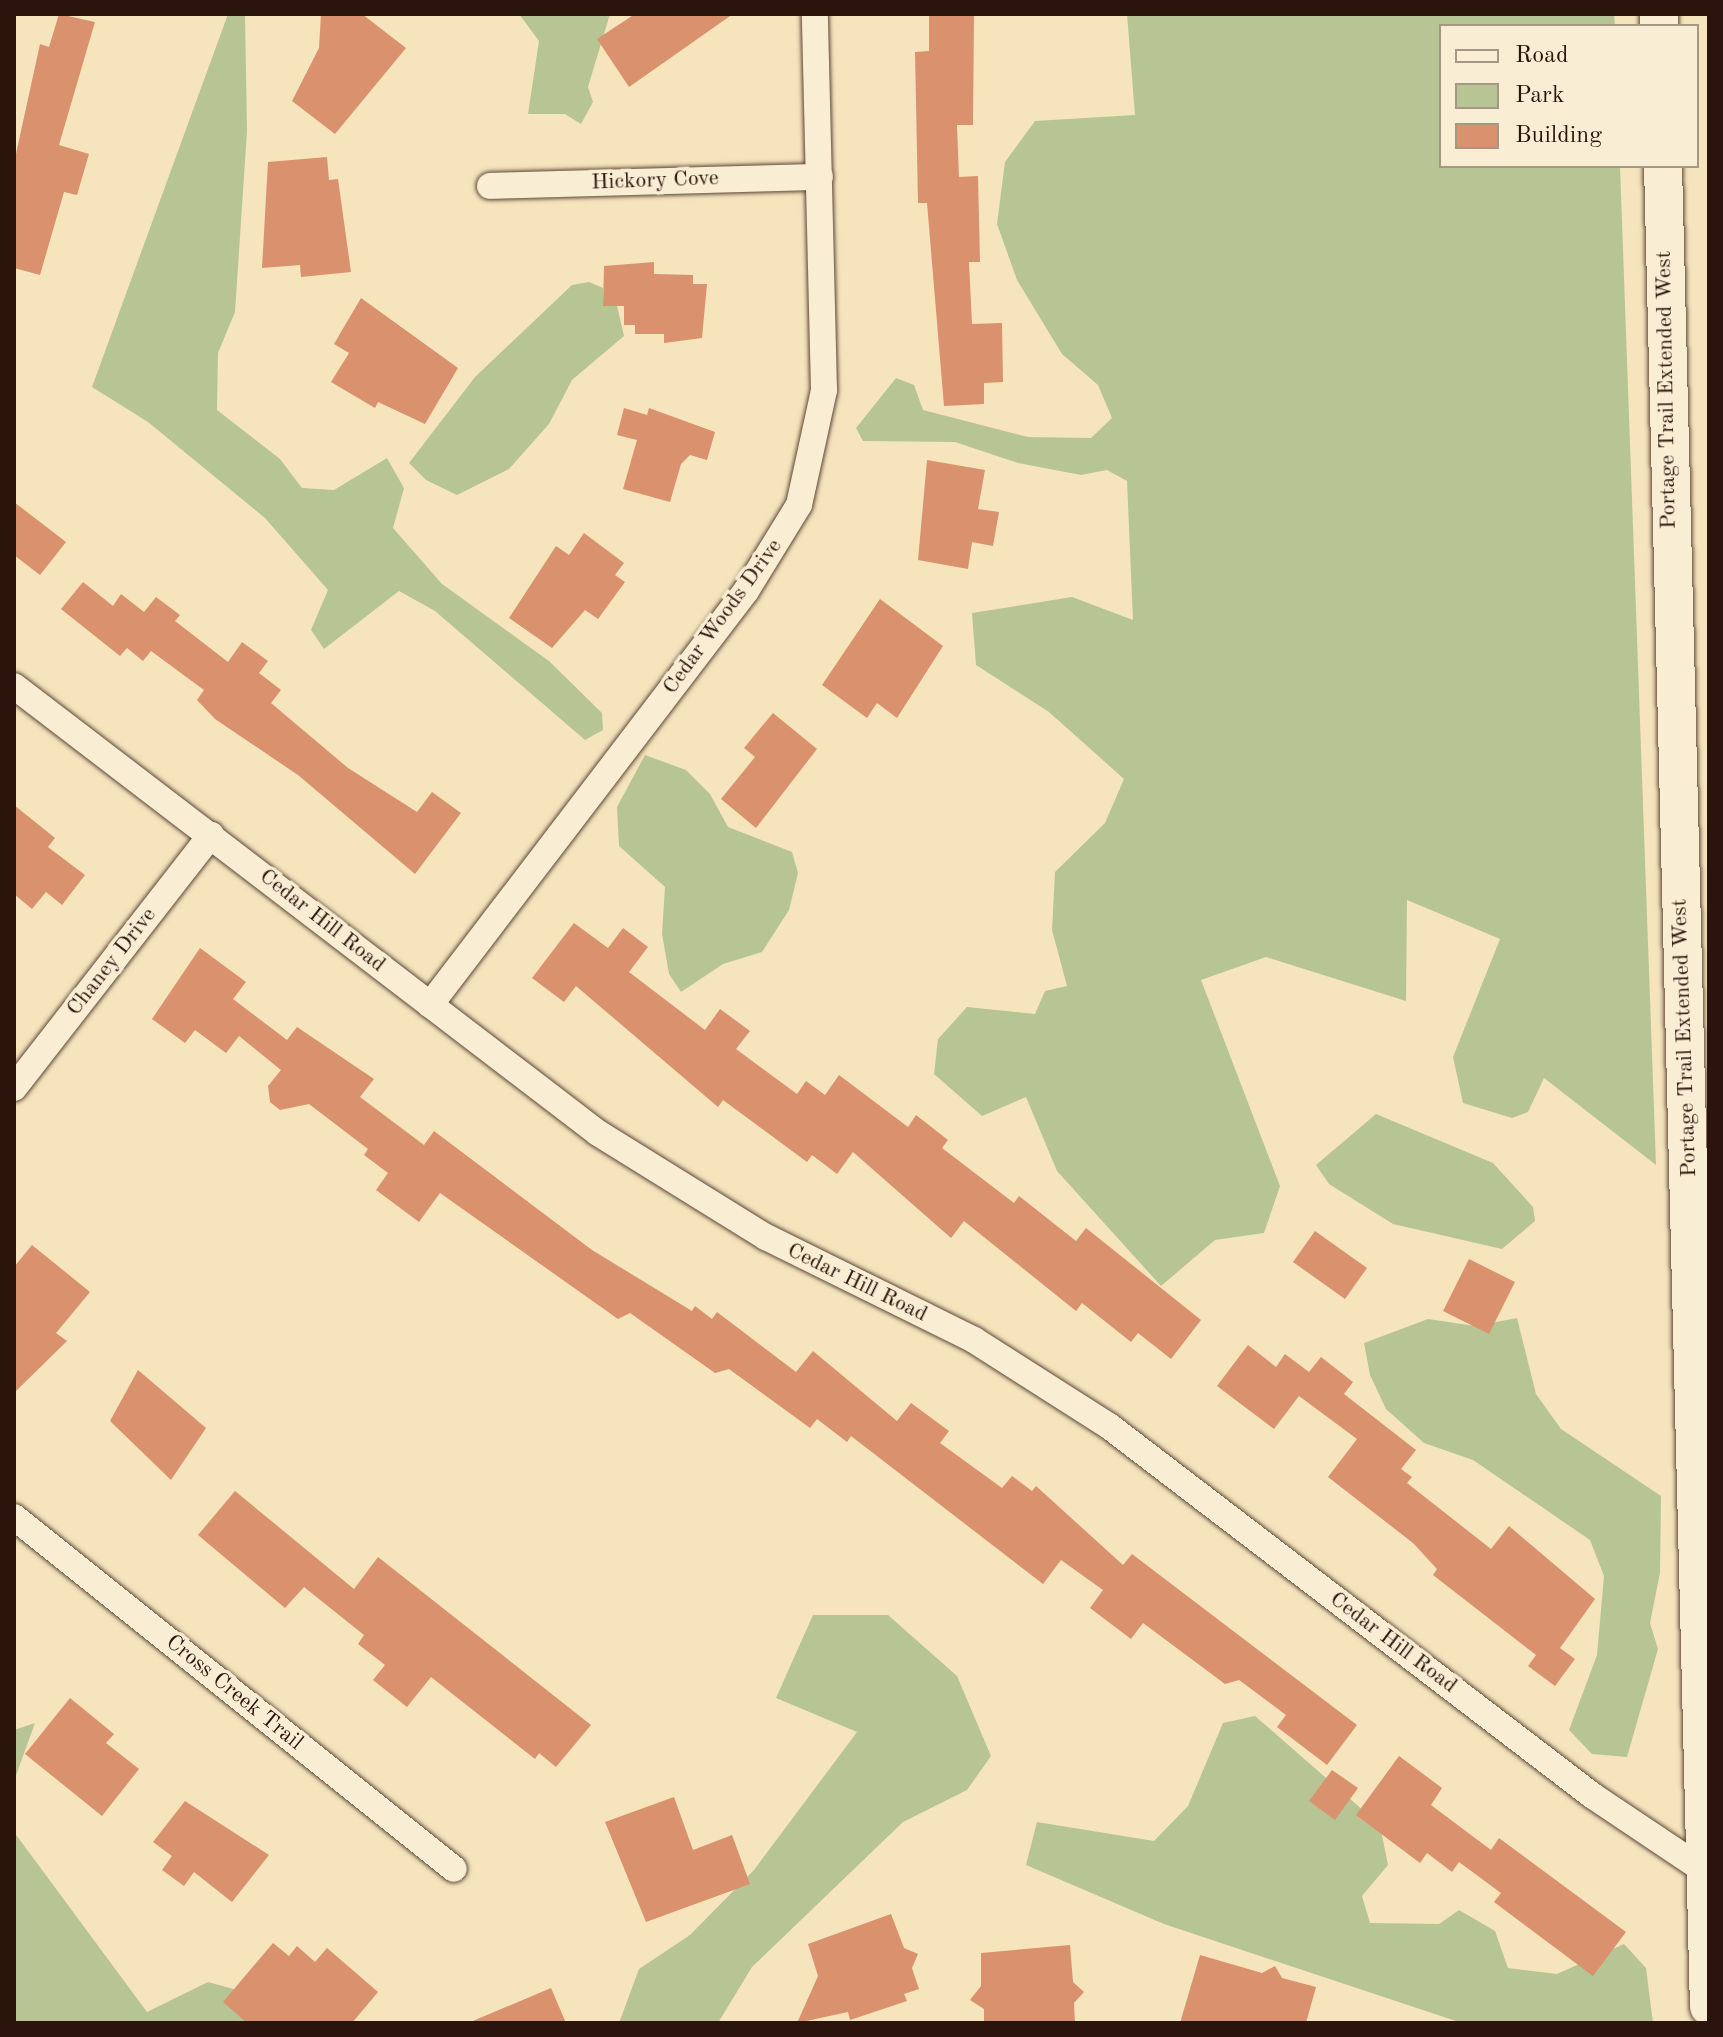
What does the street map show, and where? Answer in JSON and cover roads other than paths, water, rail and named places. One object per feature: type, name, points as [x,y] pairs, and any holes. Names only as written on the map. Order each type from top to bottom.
[{"type":"main road","name":"Portage Trail Extended West","points":[[1663,168],[1699,1153],[1705,1871],[1709,2006]]},
{"type":"street","name":"Cedar Woods Drive","points":[[430,1005],[746,591],[799,505],[824,390],[815,14]]},
{"type":"street","name":"Hickory Cove","points":[[490,186],[820,177]]},
{"type":"street","name":"Cedar Hill Road","points":[[14,686],[430,1005],[664,1178],[974,1340],[1109,1426],[1593,1796],[1705,1871]]},
{"type":"street","name":"Chaney Drive","points":[[14,1088],[211,835]]},
{"type":"street","name":"Cross Creek Trail","points":[[14,1517],[454,1869]]}]
